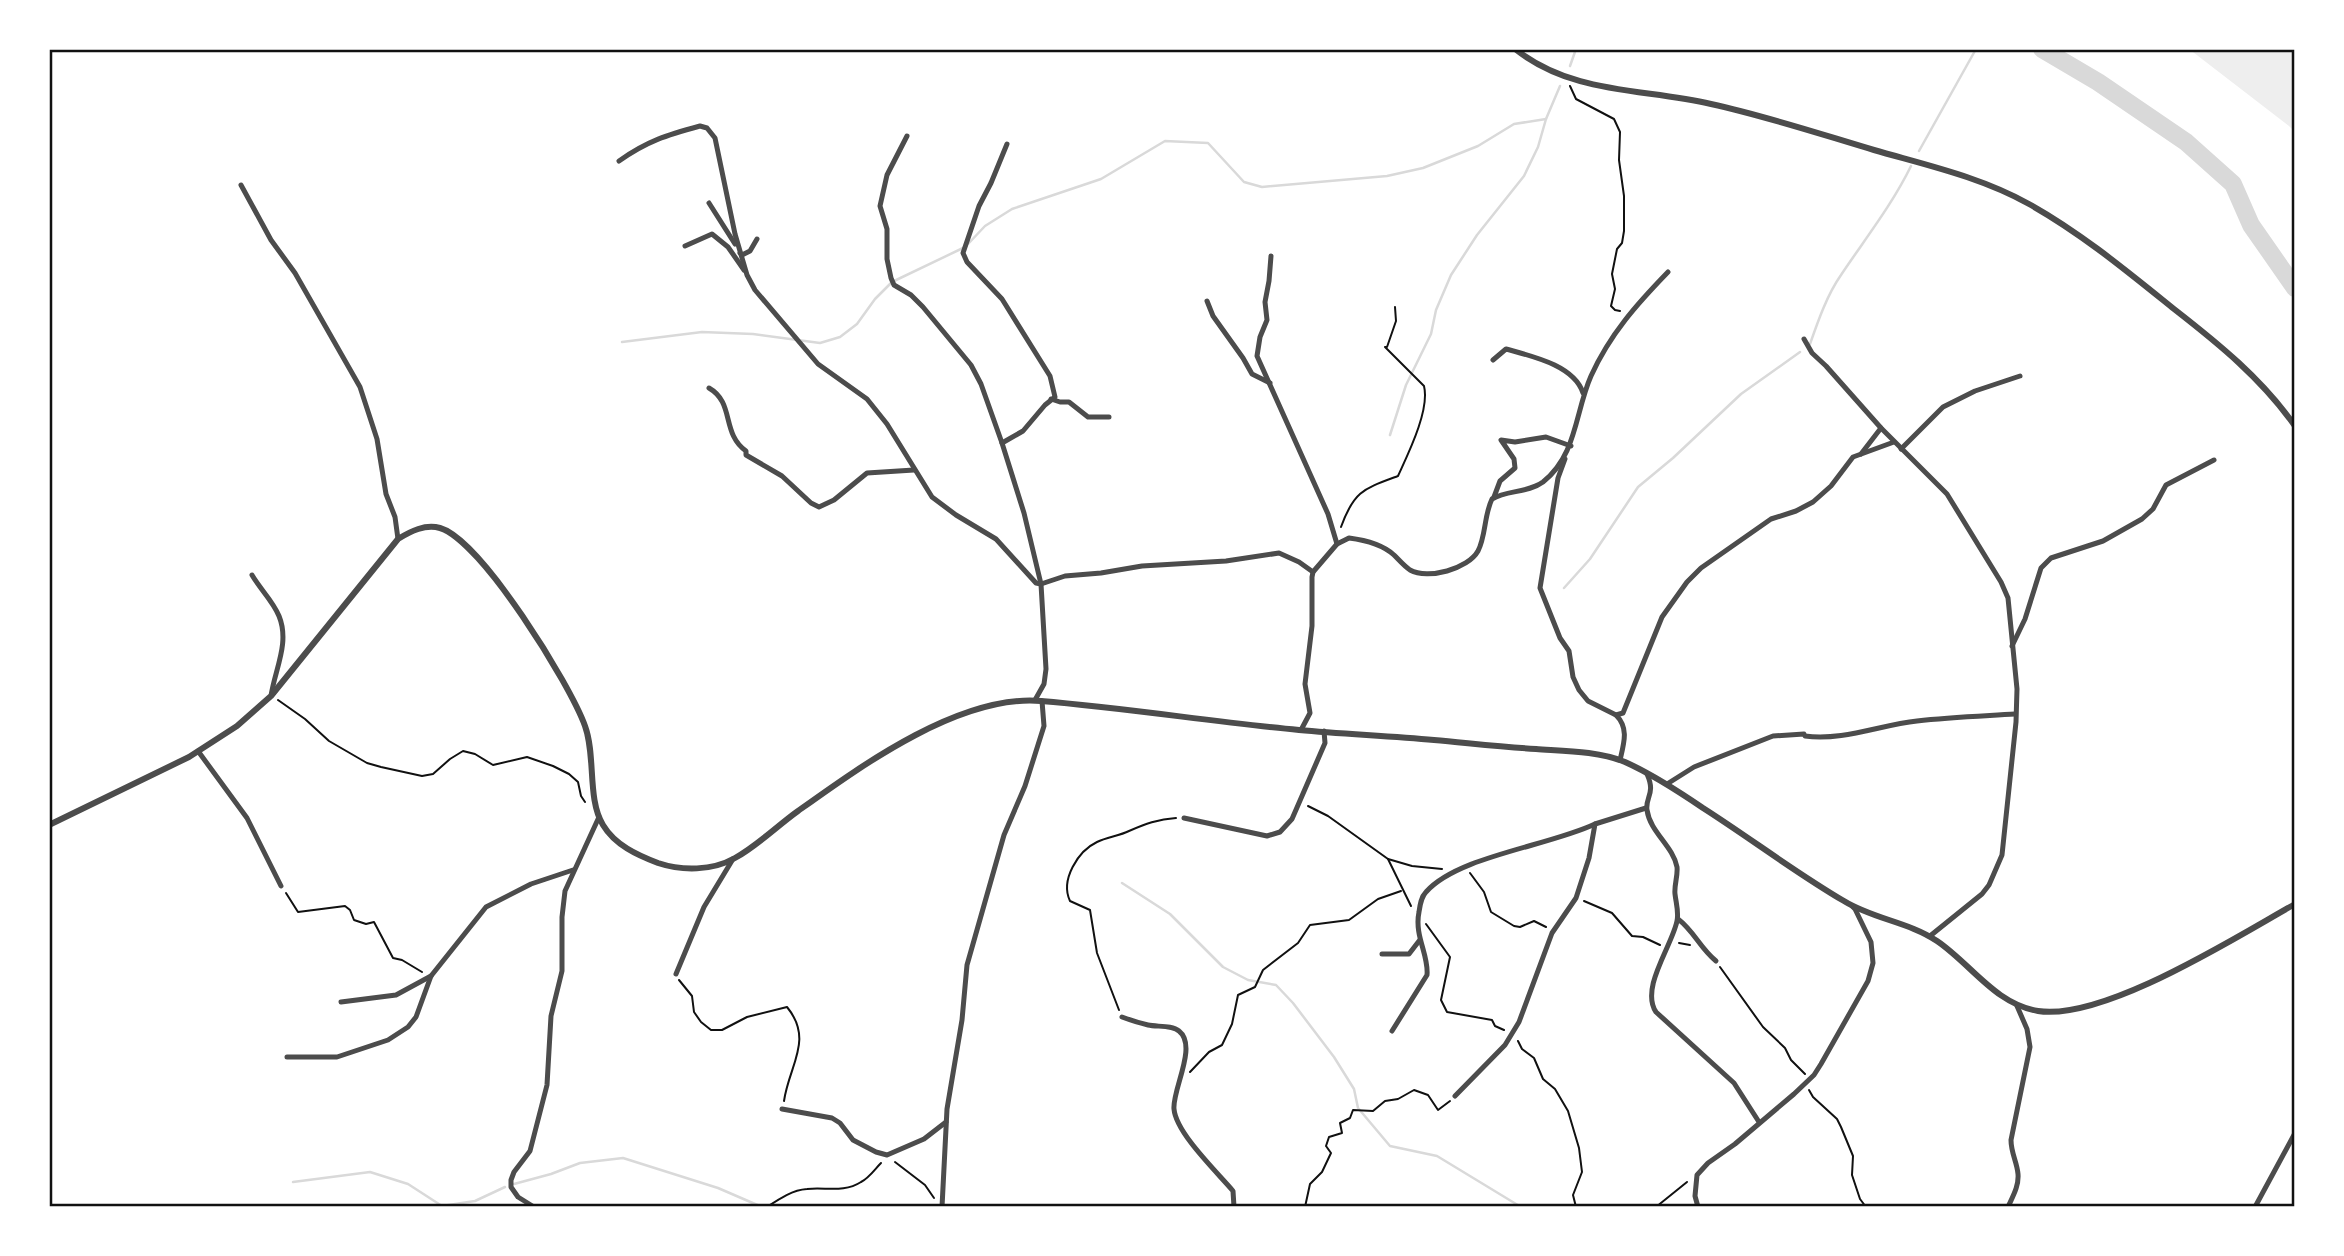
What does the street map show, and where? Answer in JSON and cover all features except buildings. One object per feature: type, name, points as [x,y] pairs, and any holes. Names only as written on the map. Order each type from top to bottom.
[{"type":"street","points":[[1515,49],[1543,68],[1568,79],[1688,99],[1755,114],[1961,175],[2026,203],[2063,225],[2125,270],[2215,341],[2254,376],[2295,426]]},
{"type":"street","points":[[619,161],[637,147],[654,140],[700,126],[707,128],[715,138],[746,273]]},
{"type":"street","points":[[906,135],[887,175],[880,206],[887,229],[887,259],[891,278],[894,285],[911,295],[923,307],[971,365],[981,384],[1024,513],[1041,584],[1046,669],[1039,700],[1044,726],[1025,786],[1004,835],[967,965],[962,1020],[946,1122],[942,1207]]},
{"type":"street","points":[[1002,443],[1023,432],[1055,397],[1054,388],[1041,361],[1002,299],[967,261],[963,253],[979,206],[992,183],[1007,144]]},
{"type":"street","points":[[241,185],[360,387],[377,439],[386,494],[395,517],[398,539]]},
{"type":"street","points":[[709,203],[742,255]]},
{"type":"street","points":[[685,246],[712,234],[719,237],[768,308],[808,354],[833,377],[847,383],[867,399],[887,424],[932,497],[996,540],[1033,582],[1041,584],[1065,576],[1165,563],[1256,558],[1279,553],[1313,572]]},
{"type":"street","points":[[742,255],[750,251],[757,239]]},
{"type":"street","points":[[1270,256],[1265,302],[1267,320],[1260,337],[1258,356],[1328,514],[1337,544]]},
{"type":"street","points":[[1494,497],[1541,483],[1555,470],[1571,446],[1584,396],[1597,364],[1628,313],[1668,272]]},
{"type":"street","points":[[1207,301],[1213,316],[1252,373],[1270,383]]},
{"type":"street","points":[[1804,338],[1812,353],[1894,442],[1947,494],[2008,598],[2017,689],[2005,835],[1997,868],[1982,894],[1930,936]]},
{"type":"street","points":[[1493,360],[1506,349],[1543,359],[1576,380],[1583,388],[1584,396]]},
{"type":"street","points":[[1902,449],[1943,407],[1975,391],[2021,376]]},
{"type":"street","points":[[709,388],[722,398],[733,439],[746,451],[746,455],[791,483],[814,506],[822,506],[834,500],[867,473],[914,470]]},
{"type":"street","points":[[1051,399],[1071,403],[1088,417],[1108,417]]},
{"type":"street","points":[[1861,454],[1881,428]]},
{"type":"street","points":[[1301,730],[1310,713],[1305,684],[1312,626],[1310,586],[1313,572],[1337,544],[1352,538],[1386,549],[1412,571],[1423,573],[1454,570],[1478,552],[1487,513],[1500,481],[1515,468],[1514,459],[1501,440],[1515,442],[1546,437],[1571,446]]},
{"type":"street","points":[[1616,715],[1623,713],[1662,617],[1687,582],[1715,556],[1736,545],[1764,524],[1813,502],[1831,486],[1850,459],[1894,442]]},
{"type":"street","points":[[1566,454],[1558,478],[1540,588],[1560,638],[1569,652],[1578,690],[1588,701],[1616,715],[1622,721],[1625,738],[1620,760]]},
{"type":"street","points":[[2012,646],[2025,619],[2041,568],[2046,562],[2103,541],[2142,519],[2153,509],[2166,485],[2214,460]]},
{"type":"street","points":[[49,825],[198,751],[237,726],[271,696],[398,539],[429,526],[447,530],[485,567],[522,615],[556,667],[588,732],[596,803],[599,817],[606,829],[619,843],[656,862],[690,869],[733,859],[899,744],[981,708],[1039,700],[1301,730],[1571,752],[1620,760],[1667,784],[1856,909],[1873,951],[1868,981],[1826,1056],[1808,1081],[1697,1175],[1695,1196],[1698,1207]]},
{"type":"street","points":[[253,575],[279,616],[285,638],[271,696]]},
{"type":"street","points":[[1667,784],[1694,767],[1773,736],[1804,734],[1811,737],[1861,733],[1916,721],[2015,714]]},
{"type":"street","points":[[1184,818],[1223,828],[1272,835],[1280,832],[1289,824],[1301,802],[1325,743],[1324,731]]},
{"type":"street","points":[[198,751],[247,818],[281,886]]},
{"type":"street","points":[[1647,774],[1652,785],[1646,808],[1656,833],[1677,867],[1674,892],[1678,919],[1652,991],[1652,1005],[1734,1083],[1759,1122]]},
{"type":"street","points":[[1392,1031],[1427,975],[1419,941],[1418,915],[1421,900],[1427,891],[1457,870],[1646,808]]},
{"type":"street","points":[[534,1207],[518,1197],[511,1180],[530,1151],[547,1085],[551,1016],[562,971],[562,902],[573,870],[599,817]]},
{"type":"street","points":[[1455,1096],[1499,1051],[1513,1032],[1552,933],[1576,898],[1589,858],[1595,824]]},
{"type":"street","points":[[676,974],[704,907],[733,859]]},
{"type":"street","points":[[287,1057],[337,1057],[388,1040],[408,1027],[416,1017],[431,976],[486,907],[531,884],[573,870]]},
{"type":"street","points":[[1849,905],[1930,936],[1949,949],[1995,991],[2017,1006],[2036,1011],[2062,1012],[2099,1003],[2140,987],[2295,904]]},
{"type":"street","points":[[1678,919],[1693,932],[1705,951],[1716,961]]},
{"type":"street","points":[[1381,954],[1409,954],[1419,941]]},
{"type":"street","points":[[341,1002],[396,995],[431,976]]},
{"type":"street","points":[[2008,1207],[2017,1188],[2018,1175],[2011,1140],[2030,1046],[2027,1029],[2017,1006]]},
{"type":"street","points":[[1122,1017],[1180,1031],[1185,1042],[1182,1076],[1174,1099],[1175,1115],[1208,1163],[1233,1191],[1234,1207]]},
{"type":"street","points":[[782,1109],[832,1118],[853,1140],[887,1155],[924,1139],[946,1122]]},
{"type":"street","points":[[2255,1207],[2295,1133]]},
{"type":"path","points":[[1568,79],[1576,99],[1614,119],[1620,132],[1618,148],[1624,196],[1624,231],[1612,274],[1615,289],[1611,306],[1615,310],[1628,313]]},
{"type":"path","points":[[1343,540],[1339,532],[1356,495],[1365,488],[1398,477],[1421,416],[1426,394],[1424,386],[1385,347],[1396,321],[1395,307]]},
{"type":"path","points":[[271,696],[305,719],[329,741],[367,763],[422,776],[433,774],[463,751],[475,754],[493,765],[527,757],[569,774],[578,782],[584,801],[589,804],[596,803]]},
{"type":"path","points":[[1301,802],[1328,816],[1388,859],[1412,866],[1457,870]]},
{"type":"path","points":[[1122,1017],[1097,953],[1090,910],[1070,901],[1066,894],[1068,879],[1081,854],[1097,842],[1149,822],[1184,818]]},
{"type":"path","points":[[1388,859],[1402,890],[1450,957],[1441,1000],[1447,1012],[1492,1020],[1495,1026],[1513,1032],[1522,1049],[1534,1058],[1544,1079],[1555,1088],[1568,1111],[1579,1148],[1582,1172],[1573,1195],[1576,1207]]},
{"type":"path","points":[[1466,867],[1483,892],[1491,912],[1514,926],[1520,927],[1534,921],[1552,933]]},
{"type":"path","points":[[281,886],[298,912],[345,906],[354,920],[366,924],[374,922],[393,958],[431,976]]},
{"type":"path","points":[[1182,1076],[1189,1073],[1209,1052],[1222,1045],[1232,1024],[1238,995],[1255,987],[1263,970],[1298,943],[1310,925],[1349,920],[1378,899],[1402,890]]},
{"type":"path","points":[[1576,898],[1612,913],[1632,936],[1643,937],[1654,944],[1667,947],[1680,943],[1705,951]]},
{"type":"path","points":[[1716,961],[1763,1027],[1785,1048],[1791,1060],[1801,1069],[1813,1097],[1837,1119],[1853,1156],[1852,1175],[1860,1199],[1866,1207]]},
{"type":"path","points":[[676,974],[692,996],[695,1012],[711,1030],[722,1030],[747,1017],[787,1007],[795,1017],[801,1041],[787,1082],[782,1109]]},
{"type":"path","points":[[1305,1207],[1310,1184],[1323,1170],[1331,1153],[1326,1146],[1329,1137],[1342,1133],[1340,1124],[1350,1118],[1353,1110],[1373,1111],[1385,1101],[1398,1099],[1413,1090],[1428,1094],[1438,1110],[1455,1096]]},
{"type":"path","points":[[767,1207],[784,1195],[804,1189],[839,1190],[851,1187],[864,1181],[887,1155],[925,1185],[936,1200]]},
{"type":"path","points":[[1656,1207],[1697,1175]]},
{"type":"shaded area","points":[[2189,49],[2295,49],[2295,132],[2289,126]]},
{"type":"waterway","points":[[1570,66],[1576,49]]},
{"type":"waterway","points":[[1919,151],[1976,49]]},
{"type":"waterway","points":[[2042,49],[2098,82],[2186,142],[2233,184],[2251,225],[2295,288]]},
{"type":"waterway","points":[[1390,435],[1406,385],[1431,334],[1436,310],[1451,275],[1477,235],[1524,176],[1538,147],[1560,86]]},
{"type":"waterway","points":[[968,244],[985,226],[1012,209],[1101,179],[1165,141],[1208,143],[1244,182],[1262,187],[1387,176],[1423,168],[1478,146],[1514,124],[1546,119]]},
{"type":"waterway","points":[[1810,344],[1823,308],[1836,283],[1887,208],[1911,166]]},
{"type":"waterway","points":[[622,342],[702,332],[753,334],[820,343],[840,337],[857,324],[875,299],[892,282],[963,248]]},
{"type":"waterway","points":[[1564,588],[1590,559],[1638,487],[1741,394],[1800,352]]},
{"type":"waterway","points":[[1122,883],[1170,914],[1223,967],[1248,980],[1276,985],[1334,1057],[1354,1089],[1358,1108],[1390,1146],[1437,1156],[1521,1207]]},
{"type":"waterway","points":[[514,1184],[580,1163],[623,1158],[718,1188],[762,1207]]},
{"type":"waterway","points":[[293,1182],[370,1172],[408,1184],[442,1206],[475,1201],[505,1187]]}]
